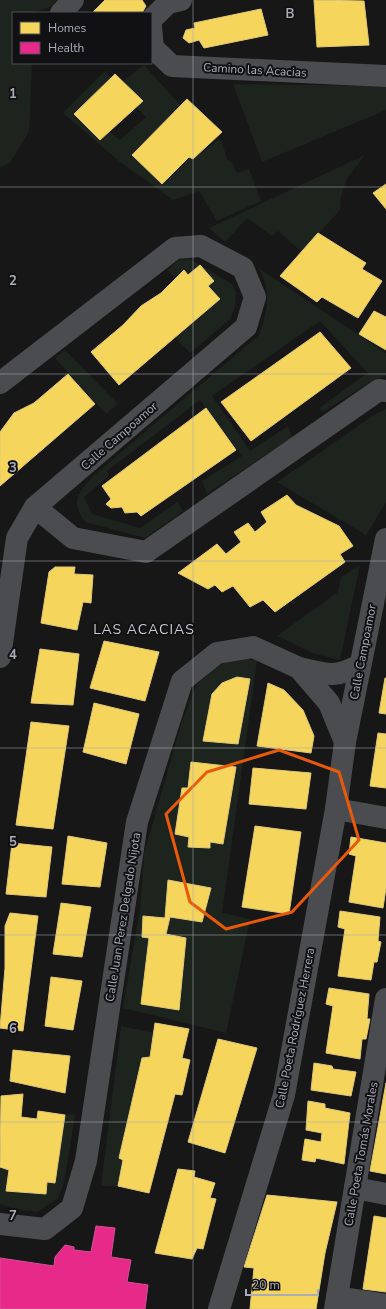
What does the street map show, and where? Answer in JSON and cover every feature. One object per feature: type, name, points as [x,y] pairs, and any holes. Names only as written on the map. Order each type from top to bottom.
[{"type":"street","points":[[62,12],[73,0]]},
{"type":"street","points":[[152,19],[168,3],[181,0]]},
{"type":"street","name":"Camino las Acacias","points":[[152,38],[153,48],[172,66],[386,76]]},
{"type":"street","name":"Calle Campoamor","points":[[0,383],[175,248],[201,246],[243,268],[255,297],[246,326],[35,507]]},
{"type":"street","points":[[0,658],[17,538],[35,507],[73,538],[146,552],[379,390],[386,391]]},
{"type":"street","name":"Calle Campoamor","points":[[345,742],[386,540]]},
{"type":"street","name":"Calle Juan Perez Delgado Nijota","points":[[0,1224],[44,1229],[72,1208],[86,1161],[137,822],[182,681],[217,653],[253,647],[298,668],[332,675],[348,671],[360,665]]},
{"type":"street","name":"Calle Juan Perez Delgado Nijota","points":[[298,668],[329,703],[345,742]]},
{"type":"street","name":"Calle Poeta Rodríguez Herrera","points":[[219,1309],[284,1095],[336,809],[345,742]]},
{"type":"street","points":[[336,809],[386,818]]},
{"type":"street","name":"Calle Poeta Tomás Morales","points":[[336,1303],[355,1188],[383,1041],[386,999]]},
{"type":"street","points":[[355,1188],[386,1194]]},
{"type":"street","points":[[336,1303],[386,1305]]},
{"type":"highlighted area","points":[[279,750],[339,772],[359,840],[292,912],[226,929],[190,902],[166,814],[207,772]]},
{"type":"shaded area","points":[[0,0],[57,0],[48,8],[42,10],[31,12],[12,12],[12,64],[32,64],[29,131],[10,163],[0,167]]},
{"type":"shaded area","points":[[144,65],[180,105],[132,155],[162,184],[189,157],[193,159],[218,140],[222,142],[227,159],[233,164],[237,173],[249,169],[261,201],[217,221],[199,191],[173,200],[119,161],[63,113],[105,71],[111,78],[74,114],[100,140],[110,132],[120,140],[146,117],[136,107],[143,101],[123,81]]},
{"type":"shaded area","points":[[233,84],[386,86],[386,110],[262,162]]},
{"type":"shaded area","points":[[365,155],[347,178],[341,196],[340,210],[302,252],[278,231],[272,236],[247,218],[225,242],[209,228]]},
{"type":"shaded area","points":[[190,259],[232,284],[236,293],[235,307],[230,319],[190,353],[175,337],[208,286],[214,281],[188,275],[184,270],[176,278],[167,270],[179,260]]},
{"type":"shaded area","points":[[258,268],[386,353],[386,376],[373,380],[323,412],[319,408],[368,373],[320,321],[212,396],[250,451],[288,426],[292,437],[207,494],[202,481],[242,456],[200,400],[107,471],[109,476],[84,497],[92,514],[140,528],[177,502],[183,511],[145,538],[85,522],[80,515],[77,503],[80,492],[93,476],[259,335],[266,309],[267,293],[263,276]]},
{"type":"shaded area","points":[[65,350],[118,404],[106,414],[55,358]]},
{"type":"shaded area","points":[[386,409],[386,502],[366,535],[277,482],[377,413]]},
{"type":"shaded area","points":[[360,565],[340,660],[315,654],[277,636],[338,592],[341,577]]},
{"type":"shaded area","points":[[235,656],[257,661],[222,913],[250,919],[226,1033],[123,1008],[140,910],[144,854],[182,721],[197,684],[215,669]]},
{"type":"shaded area","points":[[121,1026],[154,1033],[118,1186],[101,1186]]},
{"type":"shaded area","points":[[0,1105],[22,1108],[21,1117],[37,1119],[38,1111],[75,1115],[64,1183],[58,1198],[37,1212],[15,1209],[0,1204]]},
{"type":"building: Homes","points":[[105,0],[142,0],[146,6],[143,12],[93,12]]},
{"type":"building: Homes","points":[[314,0],[364,1],[369,45],[317,47]]},
{"type":"building: Homes","points":[[261,9],[268,35],[204,48],[199,40],[189,43],[183,38],[186,30],[195,28],[194,23]]},
{"type":"building: Homes","points":[[115,74],[143,101],[100,140],[74,114]]},
{"type":"building: Homes","points":[[187,99],[222,132],[193,159],[189,157],[162,184],[132,155]]},
{"type":"building: Homes","points":[[386,184],[386,209],[373,193]]},
{"type":"building: Homes","points":[[318,233],[366,263],[362,269],[382,281],[358,318],[322,297],[317,302],[280,276]]},
{"type":"building: Homes","points":[[200,265],[214,281],[208,286],[220,299],[119,385],[91,352],[123,325],[141,306],[161,293],[184,270],[188,275]]},
{"type":"building: Homes","points":[[374,311],[386,317],[386,350],[359,334]]},
{"type":"building: Homes","points":[[320,332],[351,368],[251,441],[221,402]]},
{"type":"building: Homes","points":[[68,374],[95,404],[0,486],[0,432],[14,413],[34,403]]},
{"type":"building: Homes","points":[[206,408],[236,450],[141,516],[137,512],[125,513],[122,507],[111,508],[106,504],[111,499],[102,486]]},
{"type":"building: Homes","points":[[287,495],[296,505],[339,526],[353,546],[340,554],[345,562],[275,612],[263,600],[250,607],[233,586],[222,592],[215,585],[208,589],[178,573],[217,544],[226,554],[241,542],[234,532],[248,523],[255,532],[267,522],[261,512]]},
{"type":"building: Homes","points":[[55,567],[75,567],[74,574],[93,575],[91,603],[83,602],[77,630],[41,623],[49,572]]},
{"type":"building: Homes","points":[[104,641],[159,652],[145,701],[90,688]]},
{"type":"building: Homes","points":[[40,649],[79,654],[73,705],[31,703]]},
{"type":"building: Homes","points":[[237,677],[250,679],[238,744],[203,741],[212,694],[222,683]]},
{"type":"building: Homes","points":[[386,678],[386,714],[379,713]]},
{"type":"building: Homes","points":[[268,683],[284,690],[303,710],[314,736],[311,753],[257,746]]},
{"type":"building: Homes","points":[[94,703],[139,714],[126,764],[83,752]]},
{"type":"building: Homes","points":[[31,722],[69,726],[53,829],[16,825]]},
{"type":"building: Homes","points":[[378,733],[386,734],[386,788],[370,786]]},
{"type":"building: Homes","points":[[191,762],[236,767],[223,844],[210,842],[210,848],[188,847],[189,837],[175,834],[182,788],[188,788]]},
{"type":"building: Homes","points":[[253,768],[311,773],[306,809],[249,804]]},
{"type":"building: Homes","points":[[255,826],[301,832],[289,914],[242,907]]},
{"type":"building: Homes","points":[[68,836],[107,843],[100,887],[62,884]]},
{"type":"building: Homes","points":[[351,837],[386,843],[386,888],[383,908],[349,902],[356,856],[349,854]]},
{"type":"building: Homes","points":[[12,843],[52,847],[46,897],[6,894]]},
{"type":"building: Homes","points":[[168,880],[211,888],[202,922],[170,917],[166,934],[186,938],[179,1010],[141,1004],[149,938],[142,937],[143,916],[165,918]]},
{"type":"building: Homes","points":[[61,903],[91,907],[82,957],[53,954]]},
{"type":"building: Homes","points":[[340,911],[380,917],[378,941],[381,942],[377,962],[374,962],[371,980],[338,976],[345,929],[338,927]]},
{"type":"building: Homes","points":[[10,913],[38,916],[23,1031],[0,1028],[5,968],[5,926]]},
{"type":"building: Homes","points":[[51,977],[82,981],[73,1030],[45,1026]]},
{"type":"building: Homes","points":[[329,988],[369,994],[367,1019],[370,1019],[366,1039],[362,1039],[360,1059],[326,1053],[333,1006],[326,1004]]},
{"type":"building: Homes","points":[[155,1023],[189,1029],[182,1058],[190,1060],[182,1095],[175,1094],[149,1193],[118,1186],[123,1160],[119,1158],[142,1058],[150,1057]]},
{"type":"building: Homes","points":[[218,1039],[257,1048],[225,1153],[188,1142]]},
{"type":"building: Homes","points":[[13,1050],[70,1056],[65,1093],[10,1081]]},
{"type":"building: Homes","points":[[314,1063],[332,1066],[333,1069],[356,1072],[351,1096],[311,1090]]},
{"type":"building: Homes","points":[[386,1083],[386,1174],[370,1171]]},
{"type":"building: Homes","points":[[23,1094],[21,1117],[37,1119],[38,1111],[65,1115],[55,1183],[47,1182],[46,1194],[6,1191],[9,1170],[0,1167],[1,1096]]},
{"type":"building: Homes","points":[[308,1101],[325,1104],[325,1108],[350,1113],[344,1164],[316,1158],[315,1162],[302,1160],[305,1139],[321,1142],[322,1133],[306,1130]]},
{"type":"building: Homes","points":[[178,1169],[195,1171],[194,1177],[215,1183],[210,1198],[216,1199],[203,1249],[197,1248],[192,1259],[155,1253]]},
{"type":"building: Homes","points":[[267,1195],[337,1202],[325,1253],[316,1309],[250,1309],[254,1268],[244,1267]]},
{"type":"building: Homes","points":[[374,1216],[386,1218],[386,1292],[363,1289]]},
{"type":"building: Health","points":[[96,1226],[115,1228],[111,1257],[131,1260],[127,1282],[148,1285],[145,1309],[0,1309],[0,1258],[54,1266],[55,1257],[65,1245],[74,1247],[74,1250],[91,1252]]},
{"type":"district","name":"LAS ACACIAS","points":[[144,629]]}]
